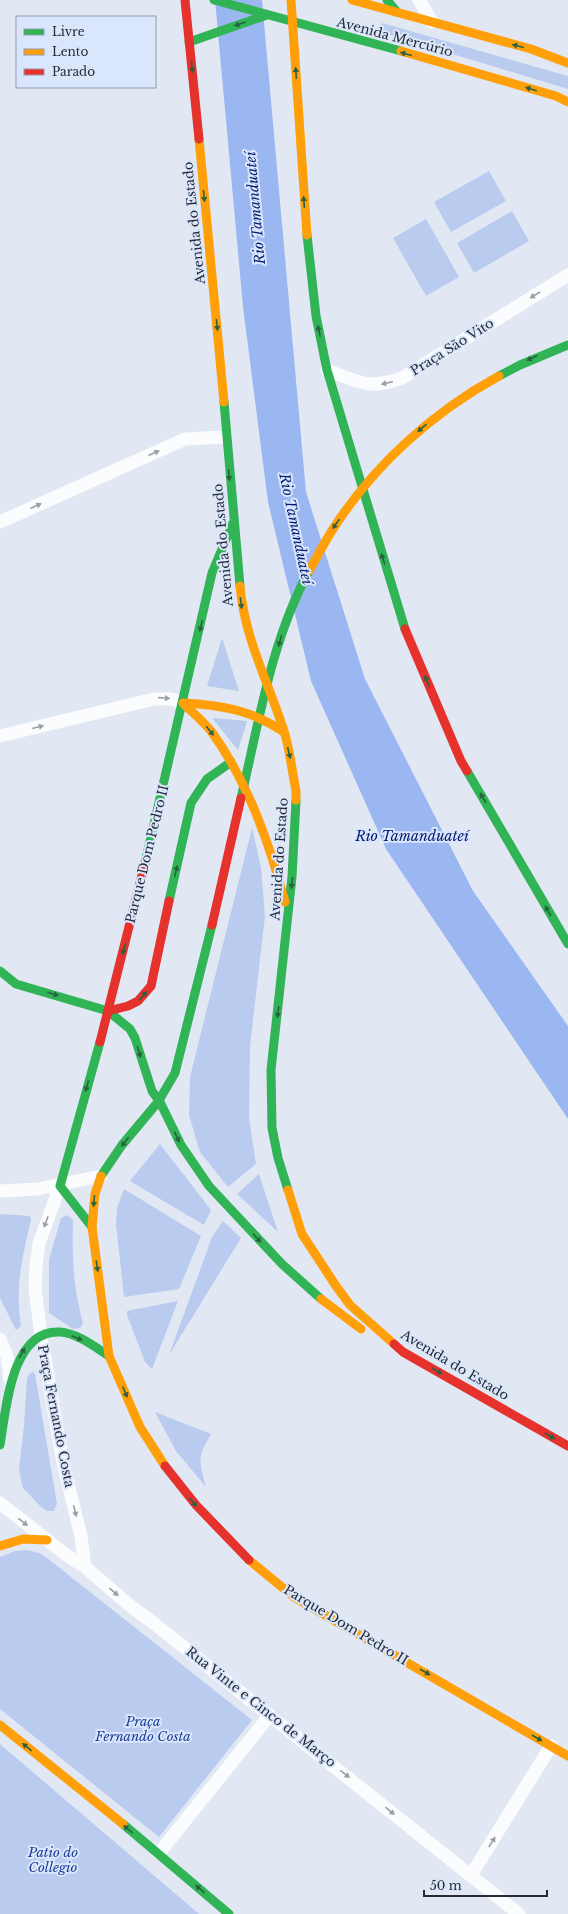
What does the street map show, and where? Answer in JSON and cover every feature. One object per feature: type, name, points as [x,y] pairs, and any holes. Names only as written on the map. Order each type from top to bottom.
[{"type":"main road","name":"Avenida do Estado","points":[[185,0],[224,401],[233,523],[242,610],[250,641],[284,732],[296,791],[295,844],[289,916],[271,1070],[272,1128],[278,1158],[302,1234],[350,1305],[403,1352],[568,1446]]},
{"type":"main road","name":"Avenida Mercúrio","points":[[214,0],[462,68],[556,96],[568,102]]},
{"type":"main road","points":[[291,0],[305,219],[316,316],[327,370],[403,624],[461,761],[568,944]]},
{"type":"main road","name":"Avenida Mercúrio","points":[[352,0],[531,49],[568,63]]},
{"type":"main road","points":[[387,0],[397,12]]},
{"type":"main road","points":[[189,42],[267,15]]},
{"type":"main road","name":"Parque Dom Pedro II","points":[[568,345],[537,356],[485,382],[442,411],[403,445],[363,486],[333,528],[310,566],[285,622],[272,668],[208,944],[174,1077],[160,1102],[130,1136],[101,1176],[95,1194],[92,1227],[109,1356],[140,1427],[165,1466],[196,1505],[246,1560],[294,1597],[568,1756]]},
{"type":"main road","name":"Parque Dom Pedro II","points":[[60,1186],[108,1010],[161,798],[212,573],[233,523]]},
{"type":"main road","points":[[183,703],[212,704],[247,711],[267,720],[284,732]]},
{"type":"main road","points":[[183,703],[210,730],[231,762],[260,822],[273,858],[289,916]]},
{"type":"main road","points":[[108,1010],[138,1002],[145,996],[151,986],[191,803],[199,787],[211,775],[231,762]]},
{"type":"main road","points":[[0,971],[16,984],[108,1010],[130,1029],[135,1038],[152,1091],[160,1102],[181,1145],[209,1186],[282,1264],[340,1314],[359,1328],[403,1352]]},
{"type":"main road","points":[[60,1186],[92,1227]]},
{"type":"main road","points":[[0,1445],[10,1390],[22,1352],[31,1341],[50,1332],[60,1332],[83,1341],[109,1356]]},
{"type":"main road","points":[[0,1546],[23,1539],[47,1540]]},
{"type":"main road","points":[[0,1725],[158,1853],[229,1914]]},
{"type":"street","points":[[419,0],[432,22]]},
{"type":"street","name":"Praça São Vito","points":[[327,370],[370,385],[386,384],[402,378],[568,275]]},
{"type":"street","points":[[0,522],[185,439],[226,437]]},
{"type":"street","points":[[0,736],[154,699],[171,699],[183,703]]},
{"type":"street","points":[[0,980],[16,984]]},
{"type":"street","points":[[0,1191],[60,1186],[101,1176]]},
{"type":"street","name":"Parque Dom Pedro II","points":[[41,1336],[35,1288],[36,1266],[39,1244],[60,1186]]},
{"type":"street","name":"Praça Fernando Costa","points":[[41,1336],[63,1463],[81,1536],[85,1567]]},
{"type":"street","points":[[0,1339],[9,1366],[10,1390]]},
{"type":"street","name":"Rua Vinte e Cinco de Março","points":[[0,1503],[47,1540],[85,1567],[128,1604],[270,1715],[519,1914]]},
{"type":"street","points":[[158,1853],[270,1715]]},
{"type":"street","points":[[471,1875],[551,1746]]},
{"type":"green space","points":[[382,23],[568,76],[568,89],[380,32]]},
{"type":"green space","points":[[489,171],[506,201],[451,232],[434,202]]},
{"type":"green space","points":[[512,211],[529,241],[474,273],[457,243]]},
{"type":"green space","points":[[426,219],[459,277],[426,296],[393,238]]},
{"type":"green space","points":[[222,638],[239,691],[207,686]]},
{"type":"green space","points":[[212,718],[247,721],[238,750]]},
{"type":"green space","points":[[252,828],[261,867],[265,916],[250,1047],[249,1117],[256,1164],[228,1187],[200,1152],[189,1115],[190,1077]]},
{"type":"green space","points":[[160,1144],[211,1210],[204,1225],[130,1181]]},
{"type":"green space","points":[[259,1174],[278,1232],[237,1194]]},
{"type":"green space","points":[[124,1189],[201,1236],[179,1289],[124,1297],[116,1224],[117,1208]]},
{"type":"green space","points":[[0,1214],[30,1216],[31,1220],[20,1273],[19,1312],[21,1326],[16,1330],[0,1298]]},
{"type":"green space","points":[[67,1215],[73,1220],[74,1272],[77,1297],[83,1323],[80,1328],[73,1329],[49,1313],[49,1260],[61,1218]]},
{"type":"green space","points":[[223,1221],[241,1238],[169,1355],[212,1237]]},
{"type":"green space","points":[[178,1301],[152,1369],[145,1362],[127,1315],[127,1311]]},
{"type":"green space","points":[[33,1372],[35,1374],[57,1504],[54,1511],[47,1511],[41,1507],[23,1488],[19,1470],[27,1379],[29,1374]]},
{"type":"green space","points":[[155,1412],[211,1434],[201,1455],[201,1465],[206,1487],[176,1451]]},
{"type":"green space","name":"Praça Fernando Costa","points":[[27,1550],[39,1553],[47,1558],[252,1720],[159,1837],[0,1709],[0,1557],[15,1551]]},
{"type":"green space","name":"Patio do Collegio","points":[[0,1744],[199,1914],[0,1914]]},
{"type":"water","name":"Rio Tamanduateí","points":[[215,0],[262,0],[306,492],[365,679],[473,891],[568,1026],[568,1119],[386,849],[311,681],[268,502],[243,307]]},
{"type":"traffic: fast","points":[[214,0],[401,51]]},
{"type":"traffic: fast","points":[[387,0],[397,12]]},
{"type":"traffic: fast","points":[[189,42],[267,15]]},
{"type":"traffic: fast","points":[[307,235],[316,316],[327,370],[405,629]]},
{"type":"traffic: fast","points":[[499,376],[520,365],[568,345]]},
{"type":"traffic: fast","points":[[224,402],[240,586]]},
{"type":"traffic: fast","points":[[145,863],[212,573],[233,523]]},
{"type":"traffic: fast","points":[[241,798],[260,711],[276,654],[285,625],[309,571]]},
{"type":"traffic: fast","points":[[169,901],[191,803],[207,779],[231,762]]},
{"type":"traffic: fast","points":[[467,771],[568,944]]},
{"type":"traffic: fast","points":[[288,1190],[278,1158],[272,1128],[271,1070],[292,877],[296,800]]},
{"type":"traffic: fast","points":[[101,1176],[122,1145],[158,1102],[175,1073],[212,925]]},
{"type":"traffic: fast","points":[[0,971],[16,984],[108,1011]]},
{"type":"traffic: fast","points":[[108,1011],[130,1029],[135,1038],[152,1091],[160,1102],[181,1145],[209,1186],[282,1264],[321,1299]]},
{"type":"traffic: fast","points":[[92,1227],[60,1186],[100,1042]]},
{"type":"traffic: fast","points":[[0,1445],[5,1412],[14,1374],[21,1357],[31,1343],[44,1335],[60,1332],[73,1335],[86,1341],[109,1356]]},
{"type":"traffic: fast","points":[[123,1824],[229,1914]]},
{"type":"traffic: slow","points":[[291,0],[307,235]]},
{"type":"traffic: slow","points":[[352,0],[531,49],[568,63]]},
{"type":"traffic: slow","points":[[401,51],[556,96],[568,102]]},
{"type":"traffic: slow","points":[[199,139],[224,402]]},
{"type":"traffic: slow","points":[[309,571],[330,534],[349,506],[386,462],[428,423],[475,390],[499,376]]},
{"type":"traffic: slow","points":[[240,586],[243,606],[252,642],[286,738],[296,791],[296,800]]},
{"type":"traffic: slow","points":[[183,703],[211,731],[236,771],[256,813],[272,857],[285,902]]},
{"type":"traffic: slow","points":[[183,703],[211,705],[236,710],[260,718],[284,732]]},
{"type":"traffic: slow","points":[[101,1176],[95,1194],[92,1227],[109,1356],[140,1427],[165,1466]]},
{"type":"traffic: slow","points":[[288,1190],[302,1234],[336,1286],[350,1305],[394,1344]]},
{"type":"traffic: slow","points":[[321,1299],[361,1329]]},
{"type":"traffic: slow","points":[[0,1546],[23,1539],[47,1540]]},
{"type":"traffic: slow","points":[[249,1560],[294,1597],[568,1756]]},
{"type":"traffic: slow","points":[[0,1725],[123,1824]]},
{"type":"traffic: jam","points":[[185,0],[199,139]]},
{"type":"traffic: jam","points":[[405,629],[461,761],[467,771]]},
{"type":"traffic: jam","points":[[212,925],[241,798]]},
{"type":"traffic: jam","points":[[100,1042],[145,863]]},
{"type":"traffic: jam","points":[[108,1011],[128,1006],[138,1001],[151,986],[169,901]]},
{"type":"traffic: jam","points":[[394,1344],[403,1352],[568,1446]]},
{"type":"traffic: jam","points":[[165,1466],[196,1505],[249,1560]]}]
